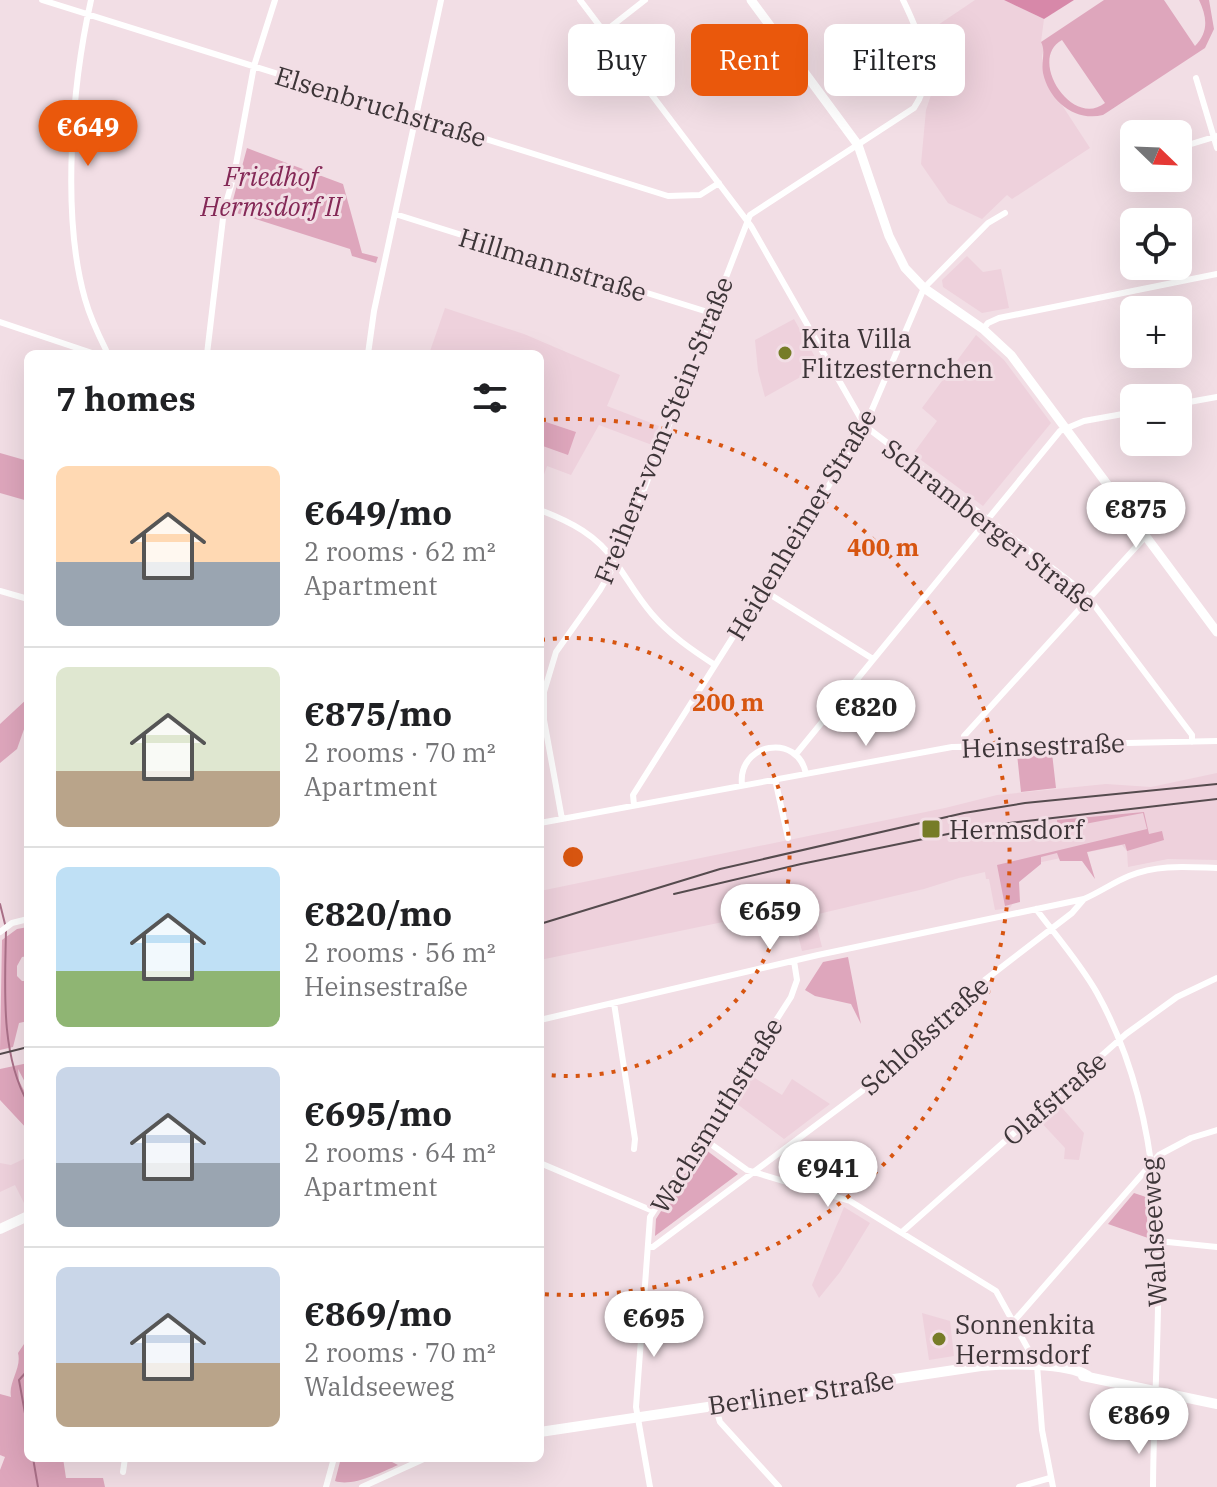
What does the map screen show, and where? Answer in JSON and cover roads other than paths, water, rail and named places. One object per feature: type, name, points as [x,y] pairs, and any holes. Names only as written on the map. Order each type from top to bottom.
[{"type":"main road","points":[[751,0],[858,145],[905,268],[924,288],[983,329],[1011,355],[1217,632]]},
{"type":"main road","points":[[0,1229],[24,1218]]},
{"type":"main road","name":"Berliner Straße","points":[[544,1431],[1008,1364],[1075,1370],[1088,1376],[1217,1404]]},
{"type":"street","name":"Elsenbruchstraße","points":[[42,0],[668,196],[700,195],[719,183]]},
{"type":"street","points":[[91,0],[75,107],[74,232],[85,299],[106,350]]},
{"type":"street","points":[[207,350],[219,238],[254,66],[275,0]]},
{"type":"street","points":[[369,350],[441,0]]},
{"type":"street","name":"Schramberger Straße","points":[[580,0],[598,24]]},
{"type":"street","points":[[614,24],[645,0]]},
{"type":"street","points":[[747,220],[750,215],[914,108],[921,98],[926,74],[924,51],[904,0]]},
{"type":"street","points":[[1196,78],[1217,148]]},
{"type":"street","name":"Schramberger Straße","points":[[653,96],[747,220],[865,426],[1090,598],[1192,735],[1192,742]]},
{"type":"street","points":[[1192,144],[1215,137]]},
{"type":"street","name":"Heidenheimer Straße","points":[[634,805],[633,795],[865,426],[924,288],[988,223],[1005,213]]},
{"type":"street","name":"Hillmannstraße","points":[[395,214],[711,313]]},
{"type":"street","name":"Freiherr-vom-Stein-Straße","points":[[562,819],[547,758],[544,720],[544,692],[550,666],[556,652],[616,562],[747,220]]},
{"type":"street","points":[[983,329],[999,318],[1217,274]]},
{"type":"street","points":[[0,322],[83,350]]},
{"type":"street","points":[[1192,401],[1217,397]]},
{"type":"street","points":[[796,754],[1060,431],[1084,421],[1120,415]]},
{"type":"street","points":[[544,512],[585,531],[603,547],[651,614],[676,638],[715,665]]},
{"type":"street","points":[[963,747],[964,736],[1146,536]]},
{"type":"street","points":[[763,590],[873,659]]},
{"type":"street","points":[[0,591],[24,598]]},
{"type":"street","name":"Heinsestraße","points":[[544,822],[963,747],[1217,741]]},
{"type":"street","points":[[742,785],[743,767],[760,749],[782,747],[796,754],[806,774]]},
{"type":"street","points":[[775,779],[788,838]]},
{"type":"street","name":"Schloßstraße","points":[[648,1247],[653,1247],[862,1091],[981,983],[1079,907],[1084,899],[1115,882],[1151,869],[1184,866],[1217,868]]},
{"type":"street","points":[[544,1019],[815,956],[1084,899]]},
{"type":"street","name":"Waldseeweg","points":[[1036,909],[1096,992],[1119,1040],[1139,1102],[1152,1163],[1158,1241],[1153,1487]]},
{"type":"street","points":[[0,932],[12,923],[24,920]]},
{"type":"street","name":"Wachsmuthstraße","points":[[650,1487],[636,1400],[653,1211],[791,997],[797,980],[794,961]]},
{"type":"street","name":"Olafstraße","points":[[902,1232],[1119,1040],[1159,1008],[1217,978]]},
{"type":"street","points":[[614,1003],[634,1149]]},
{"type":"street","points":[[1014,1321],[1159,1155],[1217,1130]]},
{"type":"street","points":[[701,1137],[747,1170],[847,1200],[996,1291],[1037,1365],[1042,1430],[1053,1487]]},
{"type":"street","points":[[544,1165],[653,1211]]},
{"type":"street","points":[[1158,1241],[1217,1247]]},
{"type":"street","points":[[715,1405],[720,1422],[779,1487]]},
{"type":"street","points":[[123,1472],[124,1462]]},
{"type":"street","points":[[326,1487],[333,1462]]},
{"type":"street","points":[[362,1487],[417,1462]]},
{"type":"street","points":[[1019,1487],[1050,1478]]},
{"type":"waterway","points":[[0,904],[5,924]]},
{"type":"waterway","points":[[6,930],[8,1042],[24,1095]]},
{"type":"waterway","points":[[24,1374],[19,1380],[24,1408]]},
{"type":"waterway","points":[[34,1462],[38,1487]]},
{"type":"tram line","points":[[544,923],[720,869],[964,813],[1025,803],[1217,784]]},
{"type":"tram line","points":[[674,894],[992,825],[1217,799]]},
{"type":"tram line","points":[[0,1054],[24,1048]]},
{"type":"place","name":"Kita Villa Flitzesternchen","points":[[785,353]]},
{"type":"place","name":"Hermsdorf","points":[[931,829]]},
{"type":"place","name":"Sonnenkita Hermsdorf","points":[[939,1339]]},
{"type":"park label","name":"Friedhof Hermsdorf II","points":[[271,191]]}]
